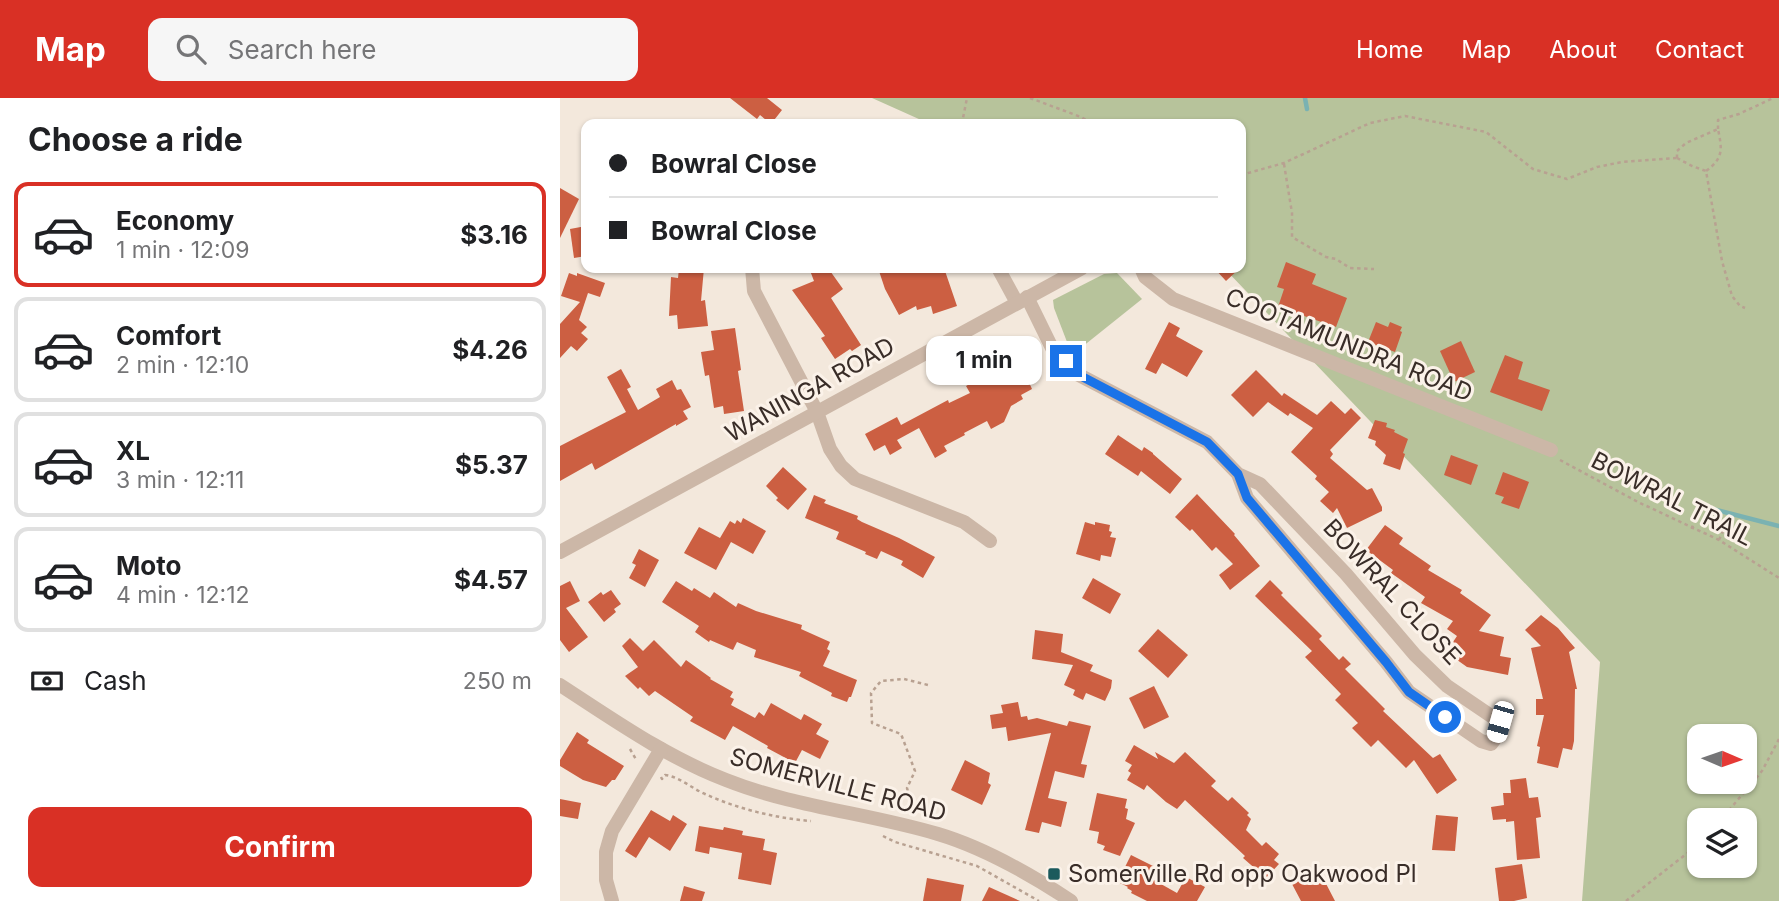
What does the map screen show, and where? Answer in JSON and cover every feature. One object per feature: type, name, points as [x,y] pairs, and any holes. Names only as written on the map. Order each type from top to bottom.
[{"type":"street","points":[[752,273],[754,291],[817,412],[830,449],[841,467],[855,479],[964,522],[990,541]]},
{"type":"street","name":"BOWRAL CLOSE","points":[[1002,273],[1052,348],[1079,375],[1207,442],[1238,474],[1260,484],[1447,686],[1500,722],[1497,736],[1491,744],[1481,741],[1409,692],[1247,498],[1238,474]]},
{"type":"street","name":"WANINGA ROAD","points":[[560,552],[1073,273]]},
{"type":"street","name":"COOTAMUNDRA ROAD","points":[[1143,273],[1173,299],[1551,450]]},
{"type":"street","name":"SOMERVILLE ROAD","points":[[560,685],[661,749],[727,781],[789,800],[941,834],[1016,868],[1068,900]]},
{"type":"street","points":[[612,901],[606,880],[606,852],[612,831],[661,749]]},
{"type":"path","points":[[963,119],[967,98]]},
{"type":"path","points":[[1030,98],[1084,119]]},
{"type":"path","points":[[1706,171],[1716,163],[1721,147],[1718,120],[1739,114],[1773,98]]},
{"type":"path","points":[[1246,174],[1284,163],[1370,123],[1405,116],[1486,132],[1533,169],[1567,179],[1597,167],[1622,162],[1676,158],[1706,171]]},
{"type":"path","points":[[1676,158],[1676,151],[1686,143],[1718,129]]},
{"type":"path","points":[[1284,163],[1292,213],[1292,237],[1350,268],[1374,269]]},
{"type":"path","points":[[1706,171],[1722,261],[1732,296],[1745,308]]},
{"type":"path","name":"BOWRAL TRAIL","points":[[1551,450],[1562,462],[1692,529],[1719,540],[1779,578]]},
{"type":"path","points":[[1692,529],[1700,504]]},
{"type":"path","points":[[1719,540],[1727,522]]},
{"type":"path","points":[[905,825],[911,803],[907,788],[915,771],[901,734],[872,723],[871,693],[881,681],[904,679],[928,685]]},
{"type":"path","points":[[1731,808],[1762,771],[1779,739]]},
{"type":"path","points":[[659,775],[662,779],[666,775],[674,776],[704,794],[746,809],[791,819],[821,822]]},
{"type":"path","points":[[881,834],[895,842],[977,866],[1039,901]]},
{"type":"path","points":[[1626,901],[1687,853]]},
{"type":"green space","points":[[872,98],[1779,98],[1779,901],[1582,901],[1600,662],[1229,273],[1246,273],[1246,119],[919,119]]},
{"type":"green space","points":[[1117,273],[1142,299],[1072,355],[1053,300],[1104,274]]},
{"type":"building","points":[[730,98],[767,98],[782,110],[775,119],[765,119],[760,115],[757,119]]},
{"type":"building","points":[[560,188],[579,199],[560,238]]},
{"type":"building","points":[[581,227],[581,257],[574,258],[570,229]]},
{"type":"building","points":[[1286,262],[1316,274],[1312,284],[1347,298],[1336,327],[1278,307],[1284,289],[1277,287]]},
{"type":"building","points":[[569,273],[577,276],[577,273],[605,283],[600,297],[588,293],[579,320],[587,327],[581,333],[588,339],[577,351],[571,346],[560,358],[560,324],[580,302],[561,296]]},
{"type":"building","points":[[678,273],[704,273],[701,301],[705,300],[708,326],[678,329],[677,315],[669,316],[671,277],[678,278]]},
{"type":"building","points":[[811,273],[832,273],[843,289],[831,298],[861,345],[835,359],[821,338],[825,336],[792,290],[814,281]]},
{"type":"building","points":[[880,273],[946,273],[957,306],[933,314],[931,306],[917,310],[916,306],[899,315]]},
{"type":"building","points":[[1219,273],[1235,273],[1226,281]]},
{"type":"building","points":[[1169,322],[1180,328],[1176,336],[1203,351],[1187,377],[1162,363],[1156,374],[1145,369]]},
{"type":"building","points":[[1376,322],[1388,327],[1390,322],[1402,327],[1395,352],[1368,342]]},
{"type":"building","points":[[735,328],[744,411],[724,414],[723,406],[714,408],[709,375],[705,376],[701,352],[714,350],[711,331]]},
{"type":"building","points":[[1461,341],[1475,372],[1454,382],[1440,351]]},
{"type":"building","points":[[998,343],[1004,354],[1008,352],[1017,367],[1025,362],[1032,375],[1027,378],[1032,389],[1021,395],[1023,399],[1011,406],[1004,422],[991,429],[987,421],[964,433],[965,435],[944,446],[947,451],[935,458],[919,428],[897,440],[902,448],[890,455],[885,445],[874,451],[865,434],[897,417],[901,425],[948,400],[949,403],[970,393],[966,386],[998,368],[987,349]]},
{"type":"building","points":[[1505,355],[1523,362],[1518,379],[1550,390],[1542,411],[1490,392]]},
{"type":"building","points":[[621,369],[631,387],[627,389],[638,410],[660,397],[656,389],[672,380],[677,390],[681,389],[691,407],[683,411],[688,419],[595,470],[592,463],[560,481],[560,446],[626,412],[607,377]]},
{"type":"building","points":[[1256,370],[1282,396],[1284,393],[1317,415],[1331,401],[1345,414],[1351,408],[1361,418],[1330,450],[1333,454],[1330,458],[1367,490],[1372,488],[1382,511],[1347,528],[1337,508],[1333,513],[1320,501],[1329,492],[1315,479],[1317,476],[1291,452],[1313,428],[1290,413],[1288,416],[1268,402],[1253,417],[1231,395]]},
{"type":"building","points":[[1375,420],[1387,423],[1386,427],[1408,439],[1400,470],[1383,464],[1386,455],[1375,445],[1376,441],[1368,438]]},
{"type":"building","points":[[1118,435],[1142,451],[1144,447],[1153,453],[1182,479],[1170,494],[1141,471],[1138,476],[1105,454]]},
{"type":"building","points":[[1451,455],[1478,465],[1471,485],[1444,475]]},
{"type":"building","points":[[783,467],[807,489],[788,510],[766,486]]},
{"type":"building","points":[[1503,472],[1529,482],[1519,509],[1501,503],[1504,497],[1495,494]]},
{"type":"building","points":[[1197,494],[1235,534],[1260,566],[1230,590],[1219,575],[1233,564],[1216,547],[1212,551],[1192,529],[1190,531],[1175,517]]},
{"type":"building","points":[[814,495],[826,500],[824,503],[858,516],[857,519],[862,522],[935,557],[923,578],[901,565],[903,561],[881,551],[877,559],[865,554],[866,552],[836,539],[839,532],[805,518]]},
{"type":"building","points":[[743,518],[766,531],[753,554],[731,542],[716,570],[684,553],[699,527],[720,538],[730,521],[735,524],[737,520],[741,523]]},
{"type":"building","points":[[1085,522],[1110,525],[1110,537],[1116,538],[1111,557],[1101,555],[1100,561],[1076,554]]},
{"type":"building","points":[[1385,525],[1403,538],[1399,544],[1431,566],[1428,570],[1462,590],[1460,593],[1491,615],[1479,631],[1504,637],[1500,656],[1511,658],[1508,675],[1467,667],[1453,657],[1460,647],[1453,642],[1457,636],[1447,629],[1453,621],[1421,603],[1425,597],[1391,573],[1393,570],[1366,550]]},
{"type":"building","points":[[639,549],[659,560],[645,587],[629,578],[636,565],[632,563]]},
{"type":"building","points":[[1093,578],[1121,594],[1110,614],[1082,598]]},
{"type":"building","points":[[1270,580],[1283,593],[1281,595],[1322,636],[1319,639],[1339,660],[1343,656],[1351,664],[1345,669],[1385,709],[1383,711],[1433,758],[1440,754],[1457,780],[1437,794],[1414,760],[1406,768],[1378,740],[1371,747],[1352,728],[1358,723],[1335,700],[1341,694],[1305,657],[1312,651],[1255,596]]},
{"type":"building","points":[[570,581],[580,601],[566,608],[588,637],[569,652],[560,640],[560,586]]},
{"type":"building","points":[[676,581],[710,598],[714,592],[736,607],[738,603],[802,625],[801,629],[830,642],[827,649],[830,651],[823,666],[857,680],[851,697],[847,702],[831,696],[832,693],[799,676],[801,672],[754,657],[756,650],[737,642],[733,650],[710,640],[709,642],[695,632],[699,626],[662,602]]},
{"type":"building","points":[[611,590],[621,604],[604,622],[588,602],[601,592],[603,595]]},
{"type":"building","points":[[1541,615],[1558,628],[1575,648],[1569,652],[1577,689],[1574,741],[1572,750],[1563,748],[1558,768],[1537,763],[1540,747],[1537,746],[1544,715],[1536,715],[1536,699],[1543,699],[1531,648],[1541,646],[1525,630]]},
{"type":"building","points":[[1158,629],[1188,655],[1168,678],[1138,651]]},
{"type":"building","points":[[1035,630],[1063,634],[1061,652],[1093,665],[1090,671],[1112,680],[1105,701],[1086,693],[1083,700],[1073,695],[1075,690],[1064,685],[1073,665],[1032,659]]},
{"type":"building","points":[[630,638],[643,651],[654,640],[681,667],[686,660],[710,679],[733,692],[730,697],[734,699],[731,705],[755,718],[759,712],[764,716],[771,703],[801,720],[804,714],[822,724],[816,734],[829,741],[820,759],[802,750],[795,763],[733,726],[725,740],[690,721],[693,717],[655,691],[649,696],[640,687],[638,689],[625,676],[638,667],[622,646]]},
{"type":"building","points":[[1154,686],[1169,717],[1144,729],[1129,698]]},
{"type":"building","points":[[1018,702],[1021,717],[1027,716],[1028,720],[1037,718],[1067,726],[1069,721],[1091,726],[1081,764],[1087,765],[1084,778],[1055,771],[1048,798],[1067,802],[1061,827],[1042,822],[1039,833],[1025,830],[1051,733],[1008,741],[1006,727],[992,729],[990,715],[1003,713],[1001,705]]},
{"type":"building","points":[[577,732],[589,740],[587,743],[624,766],[615,780],[606,787],[583,780],[560,766],[560,760]]},
{"type":"building","points":[[1134,745],[1158,759],[1155,752],[1174,763],[1185,752],[1216,781],[1211,786],[1228,801],[1232,797],[1249,813],[1247,815],[1251,819],[1246,830],[1262,846],[1266,842],[1279,854],[1274,860],[1279,864],[1266,878],[1185,800],[1177,809],[1147,785],[1144,790],[1127,780],[1132,765],[1125,761]]},
{"type":"building","points":[[965,760],[990,773],[988,783],[991,785],[982,805],[951,790]]},
{"type":"building","points":[[1526,778],[1529,798],[1538,797],[1541,817],[1536,818],[1540,858],[1517,860],[1514,821],[1493,820],[1491,807],[1504,805],[1503,793],[1511,793],[1510,780]]},
{"type":"building","points":[[1097,793],[1127,799],[1126,819],[1135,823],[1120,856],[1103,850],[1105,846],[1097,843],[1099,832],[1089,830]]},
{"type":"building","points":[[560,799],[581,803],[578,819],[560,816]]},
{"type":"building","points":[[651,810],[670,821],[673,815],[687,824],[670,851],[649,837],[636,858],[625,851]]},
{"type":"building","points":[[1436,815],[1458,817],[1455,851],[1432,850]]},
{"type":"building","points":[[699,826],[723,830],[724,827],[743,831],[742,835],[765,839],[763,850],[777,853],[771,885],[738,879],[742,853],[710,847],[709,854],[695,851]]},
{"type":"building","points":[[1131,855],[1157,868],[1152,879],[1177,893],[1186,877],[1205,887],[1197,901],[1147,901],[1131,893],[1128,887],[1120,883],[1122,880],[1119,879]]},
{"type":"building","points":[[1522,864],[1527,898],[1499,901],[1495,868]]},
{"type":"building","points":[[1313,872],[1317,879],[1322,876],[1335,901],[1301,901],[1292,884]]},
{"type":"building","points":[[927,878],[964,885],[961,901],[923,901]]},
{"type":"building","points":[[684,886],[705,892],[702,901],[680,901]]},
{"type":"building","points":[[989,887],[1020,901],[982,901]]},
{"type":"waterway","points":[[1305,98],[1307,109]]},
{"type":"waterway","points":[[1701,506],[1779,526]]},
{"type":"place","name":"Somerville Rd opp Oakwood Pl","points":[[1054,874]]},
{"type":"route","points":[[1066,361],[1079,375],[1207,442],[1238,474],[1247,498],[1409,692],[1445,717]]}]
